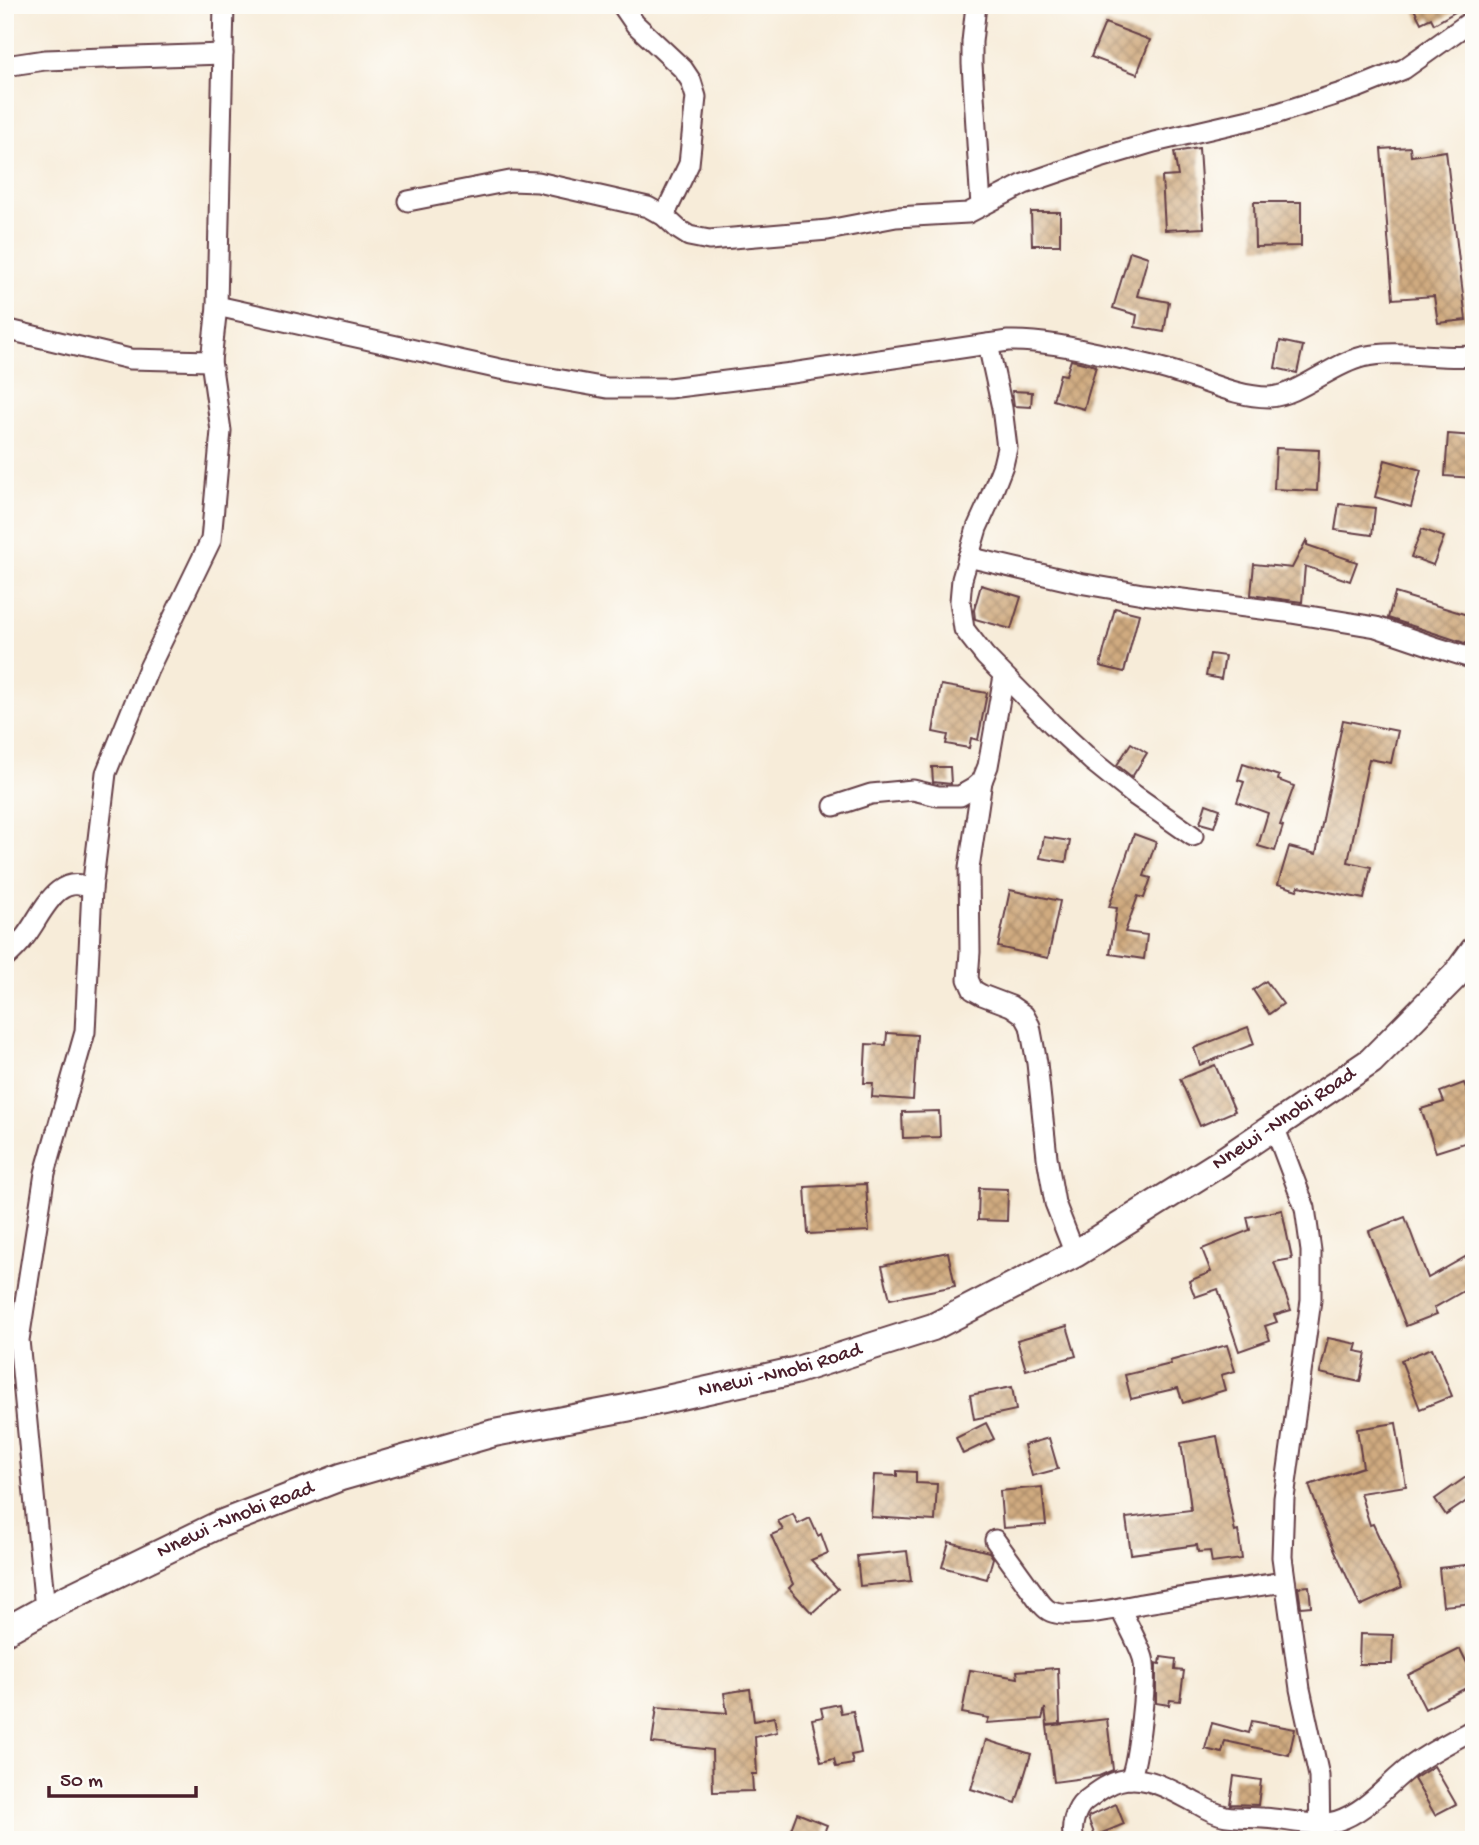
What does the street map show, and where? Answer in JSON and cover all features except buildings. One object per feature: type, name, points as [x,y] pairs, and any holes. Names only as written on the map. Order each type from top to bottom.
[{"type":"main road","name":"Nnewi -Nnobi Road","points":[[5,1631],[220,1524],[341,1477],[494,1433],[626,1408],[794,1371],[933,1327],[1075,1254],[1220,1163],[1371,1061],[1455,976],[1474,950]]},
{"type":"street","points":[[45,1609],[19,1340],[45,1173],[85,1032],[92,889],[106,773],[148,670],[211,540],[221,431],[211,361],[217,306],[224,5]]},
{"type":"street","points":[[622,5],[635,24],[683,69],[691,81],[696,97],[689,164],[664,216]]},
{"type":"street","points":[[976,5],[972,64],[981,206]]},
{"type":"street","points":[[408,201],[510,181],[538,182],[648,207],[689,236],[709,240],[828,230],[896,217],[968,213],[1024,184],[1097,159],[1154,142],[1275,114],[1357,88],[1405,69],[1474,19]]},
{"type":"street","points":[[5,66],[46,60],[223,54]]},
{"type":"street","points":[[217,306],[500,369],[607,388],[669,388],[1030,340],[1178,372],[1243,394],[1271,397],[1291,391],[1359,358],[1389,353],[1474,356]]},
{"type":"street","points":[[5,329],[130,359],[211,361]]},
{"type":"street","points":[[988,344],[1002,408],[1007,448],[1003,466],[977,528],[962,579],[960,601],[964,629],[1004,676],[1093,761],[1133,794],[1193,836]]},
{"type":"street","points":[[968,557],[1130,592],[1376,627],[1474,659]]},
{"type":"street","points":[[1004,676],[988,766],[982,781],[969,868],[968,979],[973,990],[1012,1006],[1024,1015],[1030,1026],[1055,1203],[1075,1254]]},
{"type":"street","points":[[834,806],[871,794],[913,790],[938,796],[960,796],[982,781]]},
{"type":"street","points":[[5,958],[25,938],[56,891],[83,884],[92,889]]},
{"type":"street","points":[[1274,1126],[1304,1208],[1311,1251],[1310,1311],[1284,1498],[1282,1557],[1300,1689],[1318,1776],[1321,1832]]},
{"type":"street","points":[[995,1540],[1047,1610],[1054,1613],[1120,1608],[1285,1582]]},
{"type":"street","points":[[1120,1608],[1144,1659],[1137,1756],[1130,1779]]},
{"type":"street","points":[[1321,1832],[1365,1806],[1415,1763],[1474,1729]]},
{"type":"street","points":[[1074,1840],[1074,1819],[1080,1805],[1109,1784],[1130,1779],[1158,1784],[1215,1813],[1283,1819],[1321,1832]]}]
